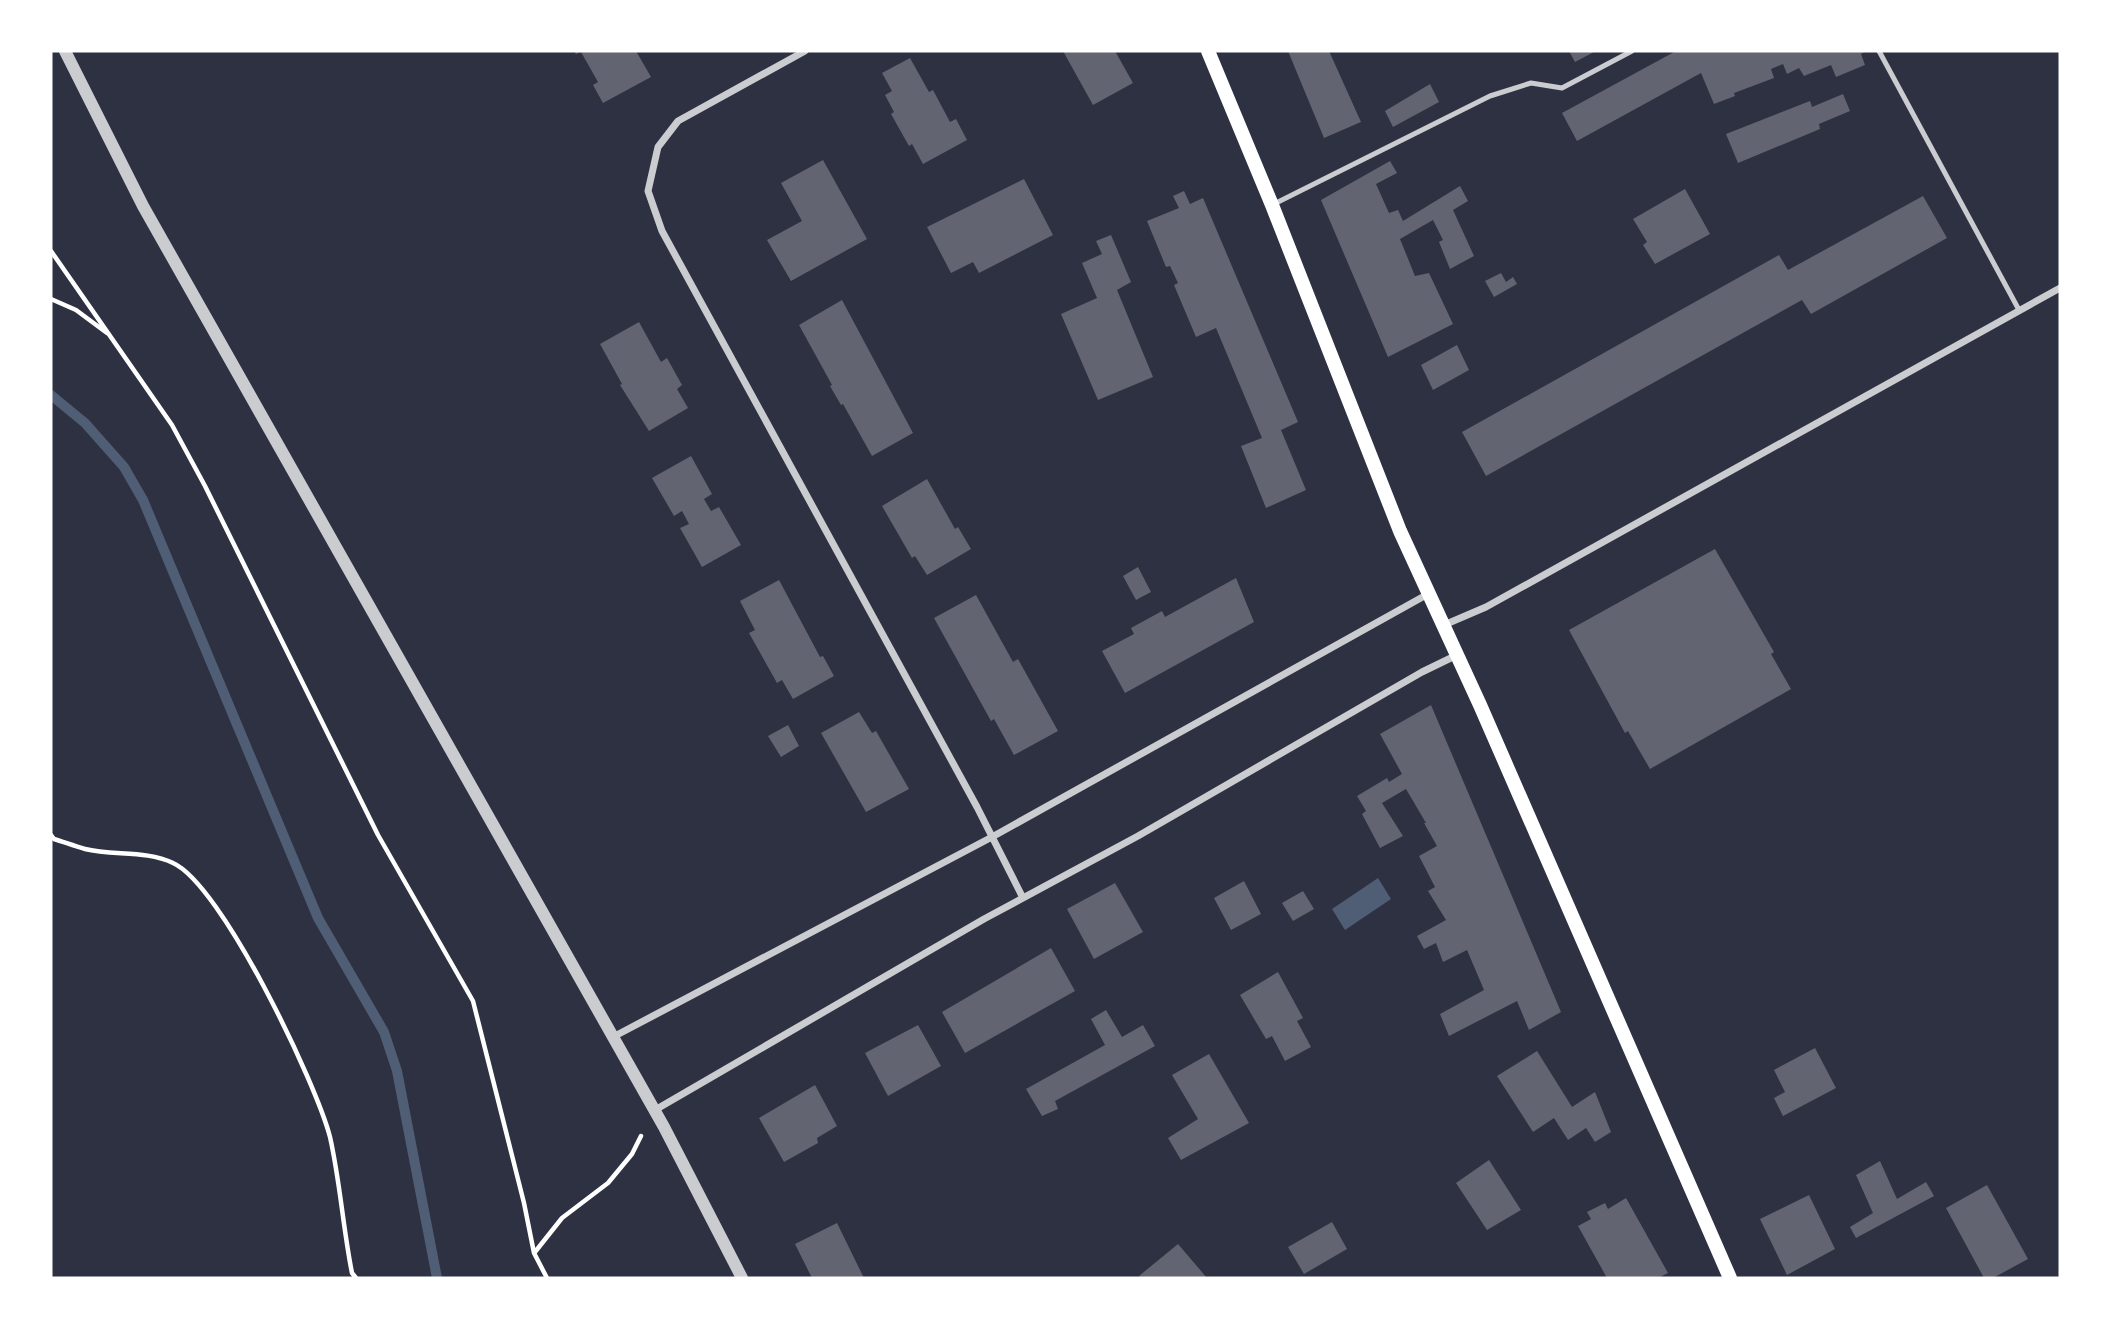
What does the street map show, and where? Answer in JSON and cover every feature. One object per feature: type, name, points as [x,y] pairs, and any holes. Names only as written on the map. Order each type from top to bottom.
[{"type":"main road","points":[[1208,51],[1272,205],[1400,531],[1730,1278]]},
{"type":"street","points":[[65,51],[144,206],[655,1110],[742,1278]]},
{"type":"street","points":[[805,51],[678,121],[658,147],[648,191],[662,231],[1023,898]]},
{"type":"street","points":[[1443,626],[1486,607],[2060,288]]},
{"type":"street","points":[[613,1037],[992,837],[1429,593]]},
{"type":"street","points":[[655,1110],[1023,898],[1138,836],[1422,671],[1457,655]]},
{"type":"lane","points":[[1272,205],[1490,96],[1531,83],[1562,88],[1632,51]]},
{"type":"lane","points":[[1879,51],[2019,310]]},
{"type":"path","points":[[51,251],[172,425],[205,486],[378,835],[473,1001],[534,1253],[547,1278]]},
{"type":"path","points":[[51,299],[76,310],[113,337]]},
{"type":"path","points":[[52,837],[86,849],[146,856],[175,864],[200,886],[226,923],[270,998],[319,1102],[330,1138],[352,1273],[356,1278]]},
{"type":"path","points":[[534,1253],[562,1218],[608,1183],[632,1154],[655,1110]]},
{"type":"water","points":[[1378,878],[1391,899],[1345,930],[1332,909]]},
{"type":"building","points":[[574,51],[636,51],[651,77],[603,103],[593,85],[598,82],[581,52],[576,54]]},
{"type":"building","points":[[1063,51],[1115,51],[1133,83],[1093,105]]},
{"type":"building","points":[[1288,51],[1329,51],[1361,122],[1324,138]]},
{"type":"building","points":[[1569,51],[1596,51],[1575,62]]},
{"type":"building","points":[[1676,51],[1866,51],[1861,54],[1865,65],[1836,77],[1831,65],[1804,76],[1799,68],[1787,74],[1783,64],[1771,69],[1774,78],[1734,93],[1735,96],[1714,104],[1701,73],[1577,141],[1562,113]]},
{"type":"building","points":[[910,58],[929,92],[933,90],[950,122],[956,119],[967,140],[923,164],[891,114],[894,112],[885,95],[892,91],[882,73]]},
{"type":"building","points":[[1430,84],[1439,102],[1393,127],[1385,111]]},
{"type":"building","points":[[1843,94],[1850,111],[1819,124],[1820,129],[1738,163],[1726,134],[1810,101],[1812,107]]},
{"type":"building","points":[[823,160],[867,239],[791,281],[767,240],[802,221],[781,183]]},
{"type":"building","points":[[1390,161],[1397,173],[1376,184],[1389,213],[1398,210],[1403,221],[1460,186],[1468,201],[1453,210],[1474,256],[1450,269],[1439,242],[1443,240],[1433,220],[1400,239],[1415,276],[1429,273],[1453,324],[1388,357],[1321,200]]},
{"type":"building","points":[[1024,179],[1053,235],[979,273],[973,262],[951,273],[927,227]]},
{"type":"building","points":[[1685,189],[1710,234],[1655,264],[1643,245],[1647,242],[1633,219]]},
{"type":"building","points":[[1184,191],[1190,204],[1203,198],[1298,422],[1281,430],[1306,490],[1266,508],[1241,446],[1262,438],[1216,328],[1196,337],[1174,285],[1178,283],[1170,266],[1166,267],[1147,221],[1179,208],[1173,196]]},
{"type":"building","points":[[1923,196],[1947,238],[1811,314],[1802,300],[1486,476],[1462,432],[1779,255],[1788,270]]},
{"type":"building","points":[[1111,235],[1131,282],[1117,290],[1153,377],[1098,400],[1061,314],[1097,298],[1082,263],[1102,254],[1096,241]]},
{"type":"building","points":[[1501,273],[1506,282],[1513,277],[1517,284],[1494,297],[1485,281]]},
{"type":"building","points":[[842,300],[913,433],[872,456],[830,386],[832,385],[799,325]]},
{"type":"building","points":[[639,322],[661,362],[667,358],[682,385],[677,389],[688,408],[649,431],[620,385],[622,384],[600,344]]},
{"type":"building","points":[[1457,345],[1469,370],[1433,390],[1421,365]]},
{"type":"building","points":[[691,456],[712,494],[704,499],[711,511],[719,507],[741,545],[702,567],[680,528],[689,524],[682,511],[674,516],[652,478]]},
{"type":"building","points":[[927,479],[955,529],[958,527],[971,549],[927,575],[915,556],[912,558],[882,506]]},
{"type":"building","points":[[1715,549],[1774,652],[1771,654],[1791,689],[1650,769],[1628,731],[1625,733],[1569,630]]},
{"type":"building","points":[[1138,567],[1151,592],[1136,600],[1123,576]]},
{"type":"building","points":[[1236,578],[1254,622],[1125,693],[1102,651],[1134,634],[1131,628],[1162,611],[1165,617]]},
{"type":"building","points":[[779,580],[820,657],[823,656],[834,676],[793,699],[782,680],[777,683],[749,633],[755,630],[740,601]]},
{"type":"building","points":[[976,595],[1013,662],[1018,659],[1058,731],[1014,755],[994,719],[991,721],[934,618]]},
{"type":"building","points":[[1431,705],[1561,1012],[1529,1030],[1517,1001],[1449,1036],[1440,1014],[1484,990],[1467,950],[1443,962],[1436,943],[1424,949],[1417,936],[1446,920],[1428,891],[1435,887],[1419,856],[1437,846],[1406,789],[1382,803],[1403,836],[1380,848],[1362,814],[1366,811],[1357,796],[1387,778],[1389,782],[1402,774],[1380,734]]},
{"type":"building","points":[[859,712],[872,733],[876,731],[909,789],[866,812],[821,733]]},
{"type":"building","points":[[788,725],[799,746],[781,757],[768,736]]},
{"type":"building","points":[[1244,881],[1261,914],[1231,930],[1214,898]]},
{"type":"building","points":[[1115,883],[1143,932],[1094,959],[1067,909]]},
{"type":"building","points":[[1303,891],[1314,909],[1293,921],[1282,903]]},
{"type":"building","points":[[1051,948],[1075,991],[965,1053],[942,1012]]},
{"type":"building","points":[[1278,972],[1303,1018],[1297,1021],[1311,1047],[1285,1061],[1272,1036],[1266,1039],[1240,995]]},
{"type":"building","points":[[1106,1010],[1122,1037],[1143,1025],[1155,1046],[1055,1101],[1058,1109],[1042,1116],[1026,1089],[1105,1045],[1091,1019]]},
{"type":"building","points":[[918,1025],[941,1066],[888,1096],[865,1053]]},
{"type":"building","points":[[1815,1048],[1836,1088],[1783,1116],[1774,1098],[1785,1092],[1774,1070]]},
{"type":"building","points":[[1537,1051],[1572,1107],[1595,1092],[1611,1132],[1595,1142],[1586,1128],[1568,1140],[1554,1118],[1533,1132],[1497,1076]]},
{"type":"building","points":[[1209,1054],[1249,1123],[1181,1160],[1168,1138],[1198,1119],[1172,1075]]},
{"type":"building","points":[[815,1085],[837,1126],[817,1138],[818,1143],[784,1162],[759,1118]]},
{"type":"building","points":[[1489,1160],[1521,1210],[1487,1230],[1456,1183]]},
{"type":"building","points":[[1880,1161],[1897,1199],[1926,1182],[1934,1196],[1856,1238],[1850,1227],[1873,1213],[1856,1175]]},
{"type":"building","points":[[1987,1185],[2028,1259],[1993,1278],[1984,1278],[1946,1208]]},
{"type":"building","points":[[1809,1195],[1835,1249],[1787,1275],[1760,1219]]},
{"type":"building","points":[[1626,1198],[1668,1273],[1658,1278],[1607,1278],[1578,1226],[1591,1219],[1587,1212],[1605,1203],[1608,1209]]},
{"type":"building","points":[[1332,1222],[1347,1249],[1304,1274],[1288,1247]]},
{"type":"building","points":[[837,1223],[864,1278],[812,1278],[795,1244]]},
{"type":"building","points":[[1178,1244],[1207,1278],[1139,1276]]},
{"type":"waterway","points":[[51,395],[85,423],[124,467],[143,500],[318,918],[384,1032],[397,1071],[437,1278]]}]
